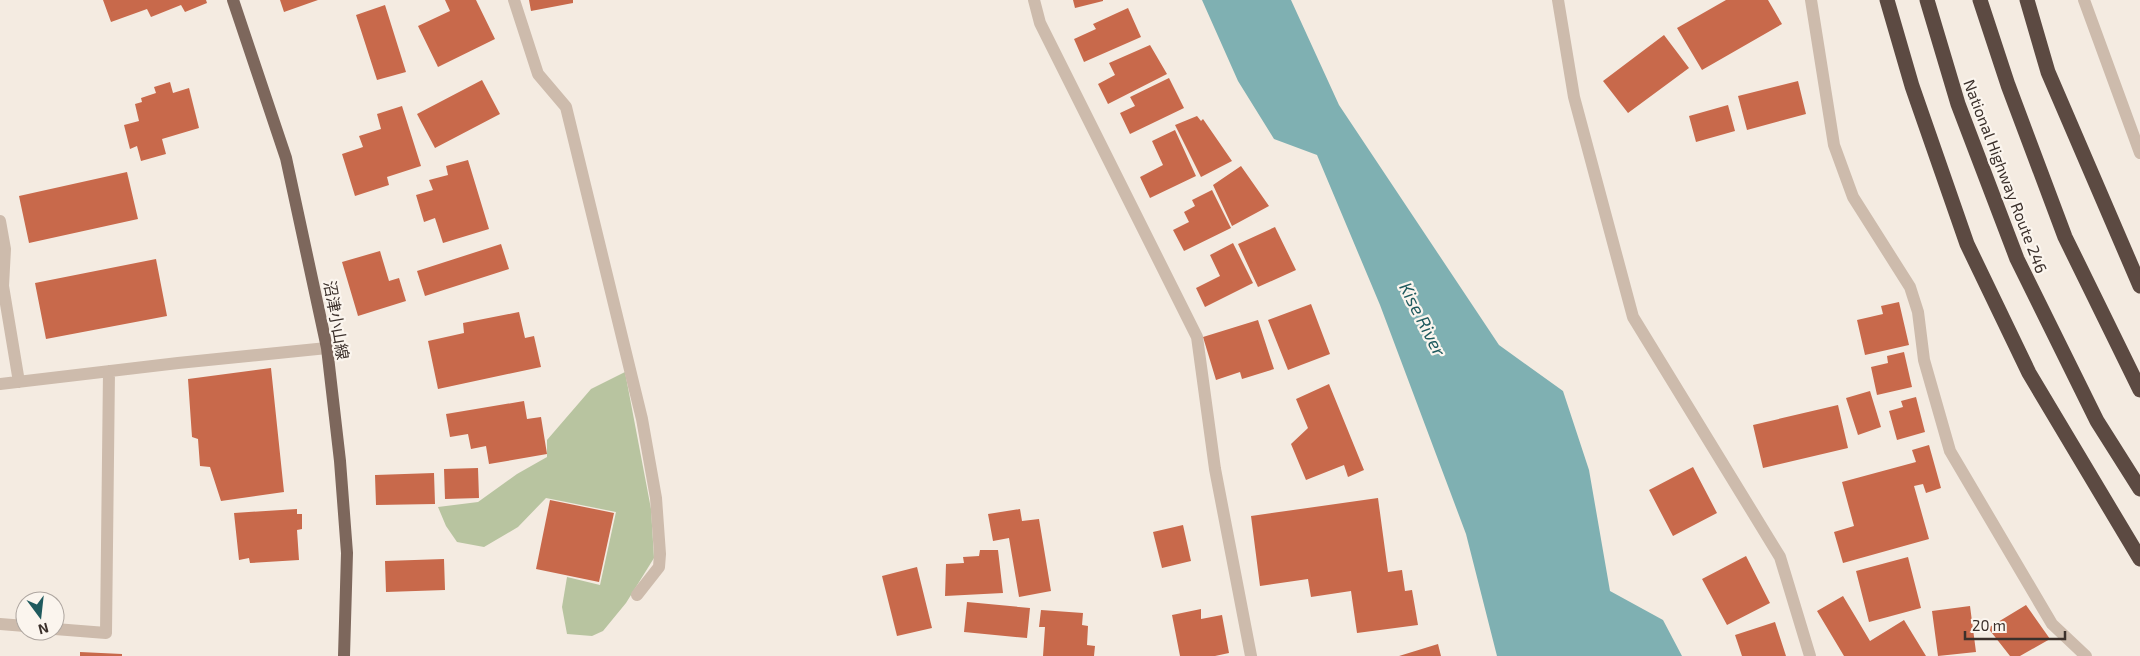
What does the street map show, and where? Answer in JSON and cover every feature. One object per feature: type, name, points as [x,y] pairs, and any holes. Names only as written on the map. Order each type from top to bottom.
[{"type":"highway","points":[[1886,0],[1912,86],[1967,244],[2029,373],[2140,559]]},
{"type":"highway","name":"National Highway Route 246","points":[[1927,0],[1958,104],[2017,259],[2097,421],[2140,489]]},
{"type":"highway","name":"National Highway Route 246","points":[[1980,0],[2008,85],[2065,237],[2140,390]]},
{"type":"highway","points":[[2027,0],[2048,72],[2140,286]]},
{"type":"main road","name":"沼津小山線","points":[[233,0],[286,158],[327,348],[340,461],[347,553],[344,656]]},
{"type":"street","points":[[514,0],[538,74],[566,107],[642,418],[656,498],[660,554],[659,568],[637,595]]},
{"type":"street","points":[[1034,0],[1040,23],[1197,337],[1215,469],[1251,656]]},
{"type":"street","points":[[1558,0],[1574,97],[1633,317],[1780,556],[1810,656]]},
{"type":"street","points":[[1811,0],[1834,145],[1853,197],[1910,288],[1918,312],[1924,360],[1950,451],[2052,624],[2086,656]]},
{"type":"street","points":[[2084,0],[2140,153]]},
{"type":"street","points":[[0,222],[5,249],[3,286],[19,382]]},
{"type":"street","points":[[0,384],[327,348]]},
{"type":"street","points":[[65,630],[106,633],[109,371]]},
{"type":"street","points":[[0,624],[15,625]]},
{"type":"green space","points":[[625,372],[651,509],[654,558],[626,603],[603,631],[592,636],[567,634],[562,607],[567,577],[600,585],[616,512],[546,498],[518,527],[484,547],[457,542],[446,526],[438,507],[478,502],[517,474],[547,457],[547,440],[591,389]]},
{"type":"water","name":"Kise River","points":[[1202,0],[1291,0],[1339,105],[1499,345],[1563,391],[1589,470],[1610,591],[1663,620],[1682,656],[1497,656],[1466,534],[1380,305],[1317,155],[1274,139],[1238,81]]},
{"type":"building","points":[[103,0],[206,0],[207,3],[185,12],[181,5],[151,17],[147,9],[111,22]]},
{"type":"building","points":[[280,0],[318,0],[284,12]]},
{"type":"building","points":[[445,0],[476,0],[495,39],[438,67],[418,26],[450,11]]},
{"type":"building","points":[[529,0],[573,0],[573,3],[531,11]]},
{"type":"building","points":[[1073,0],[1103,0],[1103,1],[1075,8]]},
{"type":"building","points":[[1726,0],[1768,0],[1782,24],[1702,70],[1677,28]]},
{"type":"building","points":[[385,5],[406,72],[377,80],[356,15]]},
{"type":"building","points":[[1128,8],[1141,37],[1084,62],[1074,39],[1096,29],[1093,24]]},
{"type":"building","points":[[1664,35],[1689,68],[1628,113],[1603,81]]},
{"type":"building","points":[[1150,45],[1167,74],[1108,104],[1098,84],[1115,75],[1109,63]]},
{"type":"building","points":[[1169,78],[1184,108],[1130,134],[1120,113],[1135,106],[1130,97]]},
{"type":"building","points":[[482,80],[500,114],[435,148],[417,114]]},
{"type":"building","points":[[1798,81],[1806,114],[1747,130],[1738,96]]},
{"type":"building","points":[[170,82],[173,93],[189,88],[199,128],[162,139],[166,154],[141,161],[137,146],[130,149],[124,125],[139,121],[135,104],[142,102],[141,98],[156,93],[154,87]]},
{"type":"building","points":[[1728,105],[1735,131],[1696,142],[1689,116]]},
{"type":"building","points":[[402,106],[421,166],[387,177],[389,185],[355,196],[342,154],[363,147],[359,136],[381,129],[377,114]]},
{"type":"building","points":[[1197,116],[1201,121],[1203,119],[1232,161],[1201,177],[1175,125]]},
{"type":"building","points":[[1175,130],[1196,176],[1150,198],[1140,177],[1163,165],[1152,141]]},
{"type":"building","points":[[468,160],[489,229],[443,243],[435,218],[424,222],[416,195],[433,190],[429,180],[448,175],[446,166]]},
{"type":"building","points":[[1241,166],[1269,206],[1232,226],[1213,185]]},
{"type":"building","points":[[127,172],[138,219],[29,243],[19,196]]},
{"type":"building","points":[[1212,190],[1231,228],[1184,251],[1173,230],[1189,222],[1184,212],[1195,206],[1192,200]]},
{"type":"building","points":[[1275,227],[1296,270],[1258,287],[1238,244]]},
{"type":"building","points":[[1233,243],[1253,283],[1205,307],[1196,288],[1220,276],[1210,255]]},
{"type":"building","points":[[501,244],[509,269],[425,296],[417,271]]},
{"type":"building","points":[[380,251],[389,281],[399,278],[406,301],[358,316],[342,262]]},
{"type":"building","points":[[156,259],[167,316],[46,339],[35,283]]},
{"type":"building","points":[[1899,302],[1909,345],[1865,355],[1857,320],[1883,314],[1881,306]]},
{"type":"building","points":[[1311,304],[1330,354],[1288,370],[1268,320]]},
{"type":"building","points":[[519,312],[525,338],[534,336],[541,367],[438,389],[428,341],[464,333],[463,323]]},
{"type":"building","points":[[1258,320],[1274,369],[1242,379],[1240,372],[1216,380],[1203,337]]},
{"type":"building","points":[[1904,352],[1912,387],[1877,395],[1871,367],[1888,363],[1887,356]]},
{"type":"building","points":[[271,368],[284,492],[221,501],[210,467],[200,466],[198,439],[192,437],[188,379]]},
{"type":"building","points":[[1329,384],[1364,470],[1348,477],[1344,465],[1306,480],[1291,444],[1308,428],[1296,399]]},
{"type":"building","points":[[1870,391],[1881,427],[1858,435],[1846,398]]},
{"type":"building","points":[[1916,397],[1925,432],[1897,440],[1889,411],[1903,407],[1901,401]]},
{"type":"building","points":[[524,401],[527,419],[541,417],[547,454],[489,464],[486,446],[471,449],[468,434],[450,437],[446,414]]},
{"type":"building","points":[[1838,405],[1848,448],[1763,468],[1753,425]]},
{"type":"building","points":[[1929,445],[1941,488],[1926,493],[1923,484],[1914,486],[1929,539],[1843,563],[1834,532],[1854,526],[1842,482],[1916,462],[1912,450]]},
{"type":"building","points":[[1693,467],[1717,513],[1673,536],[1649,490]]},
{"type":"building","points":[[478,468],[479,498],[445,499],[444,469]]},
{"type":"building","points":[[434,473],[435,504],[376,505],[375,475]]},
{"type":"building","points":[[1378,498],[1388,572],[1402,570],[1405,591],[1412,590],[1418,625],[1357,633],[1351,591],[1311,597],[1308,579],[1260,586],[1251,516]]},
{"type":"building","points":[[550,500],[614,513],[599,582],[536,569]]},
{"type":"building","points":[[297,509],[297,514],[302,514],[302,529],[297,530],[299,560],[250,563],[249,558],[239,560],[234,513]]},
{"type":"building","points":[[1020,509],[1022,521],[1039,519],[1051,591],[1019,597],[1009,538],[993,541],[988,514]]},
{"type":"building","points":[[1183,525],[1191,561],[1162,568],[1153,532]]},
{"type":"building","points":[[980,550],[998,550],[1003,593],[945,596],[946,564],[964,563],[963,557],[979,556]]},
{"type":"building","points":[[1746,556],[1770,603],[1727,625],[1702,579]]},
{"type":"building","points":[[1908,557],[1921,608],[1869,622],[1856,571]]},
{"type":"building","points":[[444,559],[445,590],[386,592],[385,561]]},
{"type":"building","points":[[917,567],[932,628],[897,636],[882,576]]},
{"type":"building","points":[[1843,596],[1870,641],[1904,620],[1926,656],[1844,656],[1817,611]]},
{"type":"building","points":[[967,602],[1030,608],[1027,638],[964,632]]},
{"type":"building","points":[[2026,605],[2050,639],[2020,656],[2010,656],[1988,628]]},
{"type":"building","points":[[1970,606],[1976,652],[1938,656],[1932,611]]},
{"type":"building","points":[[1201,609],[1201,619],[1222,615],[1229,653],[1215,656],[1180,656],[1172,615]]},
{"type":"building","points":[[1041,610],[1083,613],[1082,625],[1088,626],[1087,645],[1095,646],[1094,656],[1043,656],[1045,627],[1039,627]]},
{"type":"building","points":[[1775,622],[1786,656],[1742,656],[1735,635]]},
{"type":"building","points":[[1438,644],[1441,656],[1399,656]]},
{"type":"building","points":[[80,652],[122,654],[122,656],[80,656]]}]
